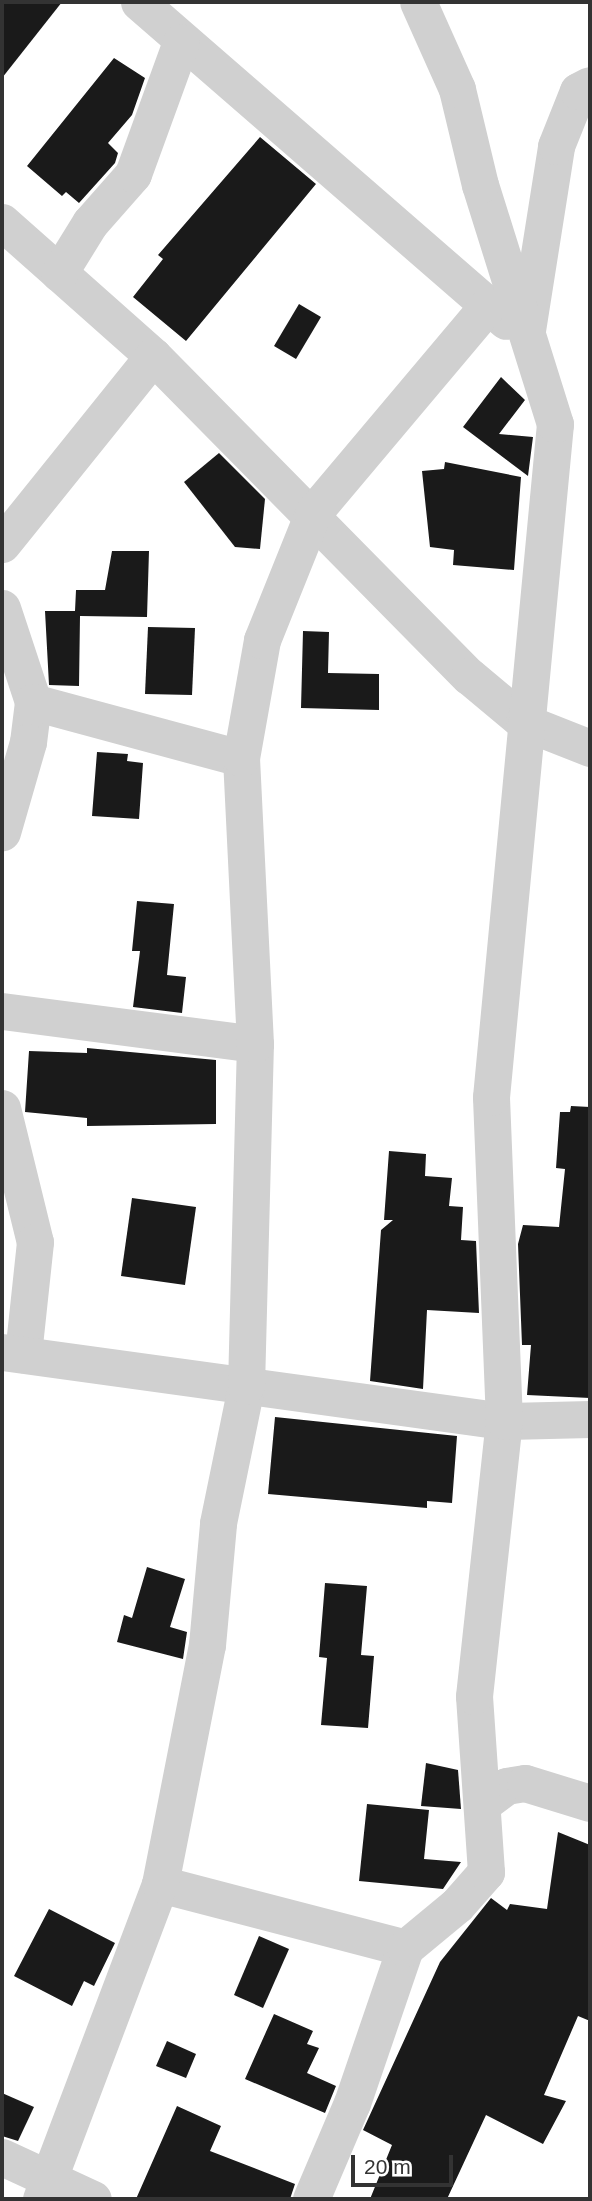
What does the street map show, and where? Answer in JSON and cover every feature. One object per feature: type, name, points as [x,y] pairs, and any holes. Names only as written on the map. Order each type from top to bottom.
[{"type":"street","points":[[139,2],[181,42],[525,338]]},
{"type":"street","points":[[311,2199],[352,2103],[405,1948],[457,1905],[486,1871],[485,1802],[474,1696],[504,1421],[491,1097],[524,722],[555,424],[525,338],[457,89],[418,2]]},
{"type":"street","points":[[59,273],[90,223],[133,174],[181,42]]},
{"type":"street","points":[[525,338],[556,146],[578,91],[590,85]]},
{"type":"street","points":[[2,222],[153,356],[313,513],[469,676],[524,722],[590,748]]},
{"type":"street","points":[[46,2190],[160,1884],[207,1645],[218,1523],[246,1386],[255,1044],[242,758],[262,640],[313,513],[488,305]]},
{"type":"street","points":[[2,544],[153,356]]},
{"type":"street","points":[[2,608],[33,702],[28,742],[2,832]]},
{"type":"street","points":[[33,702],[242,758]]},
{"type":"street","points":[[2,1011],[255,1044]]},
{"type":"street","points":[[2,1108],[35,1242],[13,1353],[504,1421],[590,1419]]},
{"type":"street","points":[[485,1802],[506,1786],[525,1783],[590,1802]]},
{"type":"street","points":[[160,1884],[405,1948]]},
{"type":"street","points":[[2,2157],[46,2190],[93,2199]]},
{"type":"building","points":[[2,2],[62,2],[2,78]]},
{"type":"building","points":[[114,58],[145,78],[132,115],[108,143],[118,153],[115,163],[79,203],[66,192],[62,196],[27,166]]},
{"type":"building","points":[[260,137],[316,184],[186,341],[133,297],[163,259],[158,255]]},
{"type":"building","points":[[299,304],[321,317],[296,359],[274,346]]},
{"type":"building","points":[[501,377],[525,400],[499,434],[533,437],[528,476],[463,427]]},
{"type":"building","points":[[219,453],[265,499],[260,549],[235,547],[184,482]]},
{"type":"building","points":[[445,462],[521,477],[514,570],[453,565],[454,550],[430,547],[422,471],[444,469]]},
{"type":"building","points":[[112,551],[149,551],[147,617],[80,616],[79,686],[49,685],[45,611],[75,611],[76,590],[105,590]]},
{"type":"building","points":[[148,627],[195,628],[192,695],[145,694]]},
{"type":"building","points":[[303,631],[329,632],[328,673],[379,674],[379,710],[301,708]]},
{"type":"building","points":[[97,752],[128,754],[127,761],[143,763],[139,819],[92,816]]},
{"type":"building","points":[[137,901],[174,904],[167,975],[186,977],[182,1013],[133,1007],[140,951],[132,951]]},
{"type":"building","points":[[87,1048],[216,1060],[216,1124],[87,1126],[87,1118],[25,1112],[29,1051],[87,1053]]},
{"type":"building","points":[[571,1106],[590,1107],[590,1398],[527,1395],[531,1345],[522,1345],[518,1244],[523,1225],[559,1227],[565,1169],[556,1168],[560,1112],[570,1112]]},
{"type":"building","points":[[389,1151],[426,1154],[425,1176],[452,1178],[449,1206],[463,1207],[461,1240],[476,1241],[479,1313],[427,1310],[423,1389],[370,1381],[381,1230],[393,1220],[384,1220]]},
{"type":"building","points":[[132,1198],[196,1207],[185,1285],[121,1276]]},
{"type":"building","points":[[275,1417],[457,1436],[452,1503],[427,1501],[427,1508],[268,1494]]},
{"type":"building","points":[[147,1567],[185,1579],[170,1627],[187,1632],[183,1659],[117,1642],[124,1615],[132,1618]]},
{"type":"building","points":[[325,1583],[367,1586],[361,1655],[374,1656],[368,1728],[321,1725],[327,1658],[319,1657]]},
{"type":"building","points":[[426,1763],[458,1770],[461,1809],[421,1806]]},
{"type":"building","points":[[367,1804],[429,1810],[424,1859],[461,1862],[443,1889],[359,1881]]},
{"type":"building","points":[[558,1832],[590,1845],[590,2021],[578,2016],[544,2095],[566,2101],[543,2144],[486,2115],[447,2199],[370,2199],[392,2145],[363,2130],[440,1962],[491,1898],[507,1910],[510,1904],[547,1909]]},
{"type":"building","points":[[49,1909],[115,1943],[94,1986],[84,1981],[72,2006],[14,1976]]},
{"type":"building","points":[[259,1936],[289,1949],[263,2008],[234,1995]]},
{"type":"building","points":[[274,2014],[313,2031],[307,2044],[319,2048],[307,2073],[336,2086],[325,2113],[245,2079]]},
{"type":"building","points":[[167,2041],[196,2054],[186,2078],[156,2066]]},
{"type":"building","points":[[2,2093],[34,2107],[18,2141],[2,2136]]},
{"type":"building","points":[[177,2106],[221,2126],[210,2151],[295,2184],[290,2199],[136,2199]]}]
